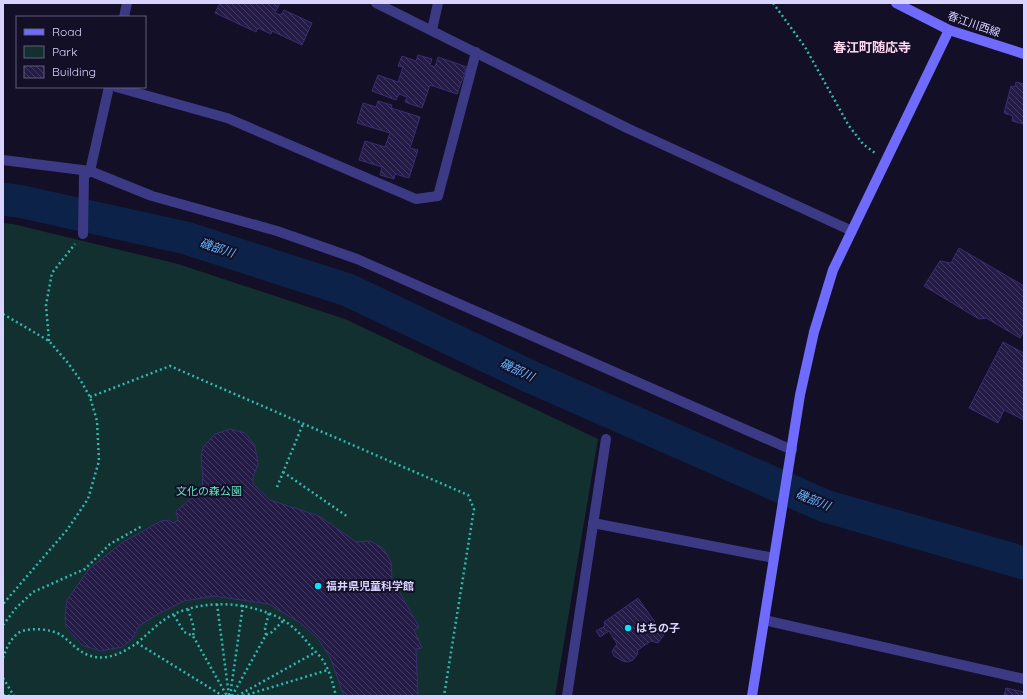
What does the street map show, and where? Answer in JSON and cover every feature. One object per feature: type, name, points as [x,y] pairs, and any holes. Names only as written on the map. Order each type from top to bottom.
[{"type":"street","points":[[124,16],[127,3]]},
{"type":"street","points":[[376,3],[630,129],[852,231]]},
{"type":"street","points":[[432,30],[438,3]]},
{"type":"street","name":"春江川西線","points":[[896,3],[949,30],[1024,54]]},
{"type":"street","points":[[752,696],[800,395],[814,332],[833,270],[949,30]]},
{"type":"street","points":[[120,88],[227,118],[416,199],[438,196],[476,52]]},
{"type":"street","points":[[83,234],[87,174],[109,88]]},
{"type":"street","points":[[3,160],[87,174],[152,196],[277,231],[357,259],[792,450]]},
{"type":"street","points":[[567,696],[606,439]]},
{"type":"street","points":[[593,524],[774,558]]},
{"type":"street","points":[[764,620],[1024,679]]},
{"type":"path","points":[[773,3],[805,47],[849,126],[863,144],[885,160]]},
{"type":"path","points":[[49,341],[46,304],[52,274],[83,234]]},
{"type":"path","points":[[3,314],[49,341],[68,363],[90,397],[97,422],[99,461],[88,499],[67,530],[3,604]]},
{"type":"path","points":[[90,397],[170,366],[468,496],[474,509],[444,696]]},
{"type":"path","points":[[277,487],[303,424]]},
{"type":"path","points":[[283,472],[348,517]]},
{"type":"path","points":[[3,625],[16,608],[33,592],[85,570],[110,544],[142,526]]},
{"type":"path","points":[[3,658],[10,642],[18,633],[30,629],[57,633],[78,650],[92,657],[101,657],[117,655],[126,651],[157,625],[174,614],[209,604],[243,605],[274,615],[302,635],[324,661],[336,696]]},
{"type":"path","points":[[217,604],[230,696]]},
{"type":"path","points":[[230,696],[243,605]]},
{"type":"path","points":[[188,609],[194,628],[192,636]]},
{"type":"path","points":[[266,635],[265,628],[269,613]]},
{"type":"path","points":[[174,614],[184,632],[192,636],[230,696]]},
{"type":"path","points":[[230,696],[266,635],[272,632],[283,621]]},
{"type":"path","points":[[137,643],[223,696]]},
{"type":"path","points":[[237,696],[316,652]]},
{"type":"path","points":[[243,696],[328,670]]},
{"type":"path","points":[[3,678],[14,696]]},
{"type":"path","points":[[3,695],[14,696]]},
{"type":"green space","name":"文化の森公園","points":[[3,223],[13,224],[178,264],[345,319],[598,439],[555,696],[3,696]]},
{"type":"building","points":[[220,3],[280,3],[275,13],[281,15],[284,10],[312,23],[302,45],[272,31],[271,34],[258,28],[256,32],[215,13]]},
{"type":"building","points":[[418,55],[432,59],[430,65],[435,67],[438,57],[467,67],[457,94],[430,85],[422,108],[405,102],[407,97],[399,94],[396,100],[372,91],[378,75],[398,82],[403,67],[398,66],[402,56],[416,61]]},
{"type":"building","points":[[1016,82],[1024,84],[1024,124],[1012,121],[1013,116],[1004,113],[1011,86],[1015,87]]},
{"type":"building","points":[[378,101],[392,105],[391,108],[420,117],[410,148],[418,150],[409,178],[395,174],[394,179],[380,175],[382,167],[359,160],[365,141],[385,147],[390,133],[357,123],[363,103],[376,107]]},
{"type":"building","points":[[959,248],[1024,286],[1024,331],[1020,338],[986,318],[979,319],[924,286],[940,261],[951,263]]},
{"type":"building","points":[[1003,342],[1024,353],[1024,420],[1004,410],[998,423],[969,408]]},
{"type":"building","points":[[230,429],[245,433],[255,446],[258,464],[253,478],[253,484],[270,500],[319,516],[356,542],[370,541],[383,548],[391,562],[392,579],[419,627],[414,630],[422,648],[416,649],[418,696],[344,696],[330,657],[318,639],[302,624],[269,604],[214,596],[184,601],[158,614],[139,626],[133,638],[122,647],[100,651],[82,645],[66,627],[65,615],[67,600],[89,569],[123,542],[161,521],[169,520],[173,523],[178,520],[176,511],[202,490],[203,477],[201,457],[203,447],[215,434]]},
{"type":"building","points":[[638,598],[664,635],[658,643],[651,641],[638,650],[637,655],[633,660],[628,662],[622,661],[614,656],[612,651],[617,644],[609,631],[600,637],[596,631],[605,626],[604,622]]},
{"type":"building","points":[[1006,688],[1024,692],[1024,696],[1004,696]]},
{"type":"waterway","name":"磯部川","points":[[3,199],[23,202],[186,238],[348,290],[531,377],[825,506],[1024,563]]},
{"type":"place","name":"福井県児童科学館","points":[[318,586]]},
{"type":"place","name":"はちの子","points":[[628,628]]},
{"type":"district","name":"春江町随応寺","points":[[872,47]]}]
